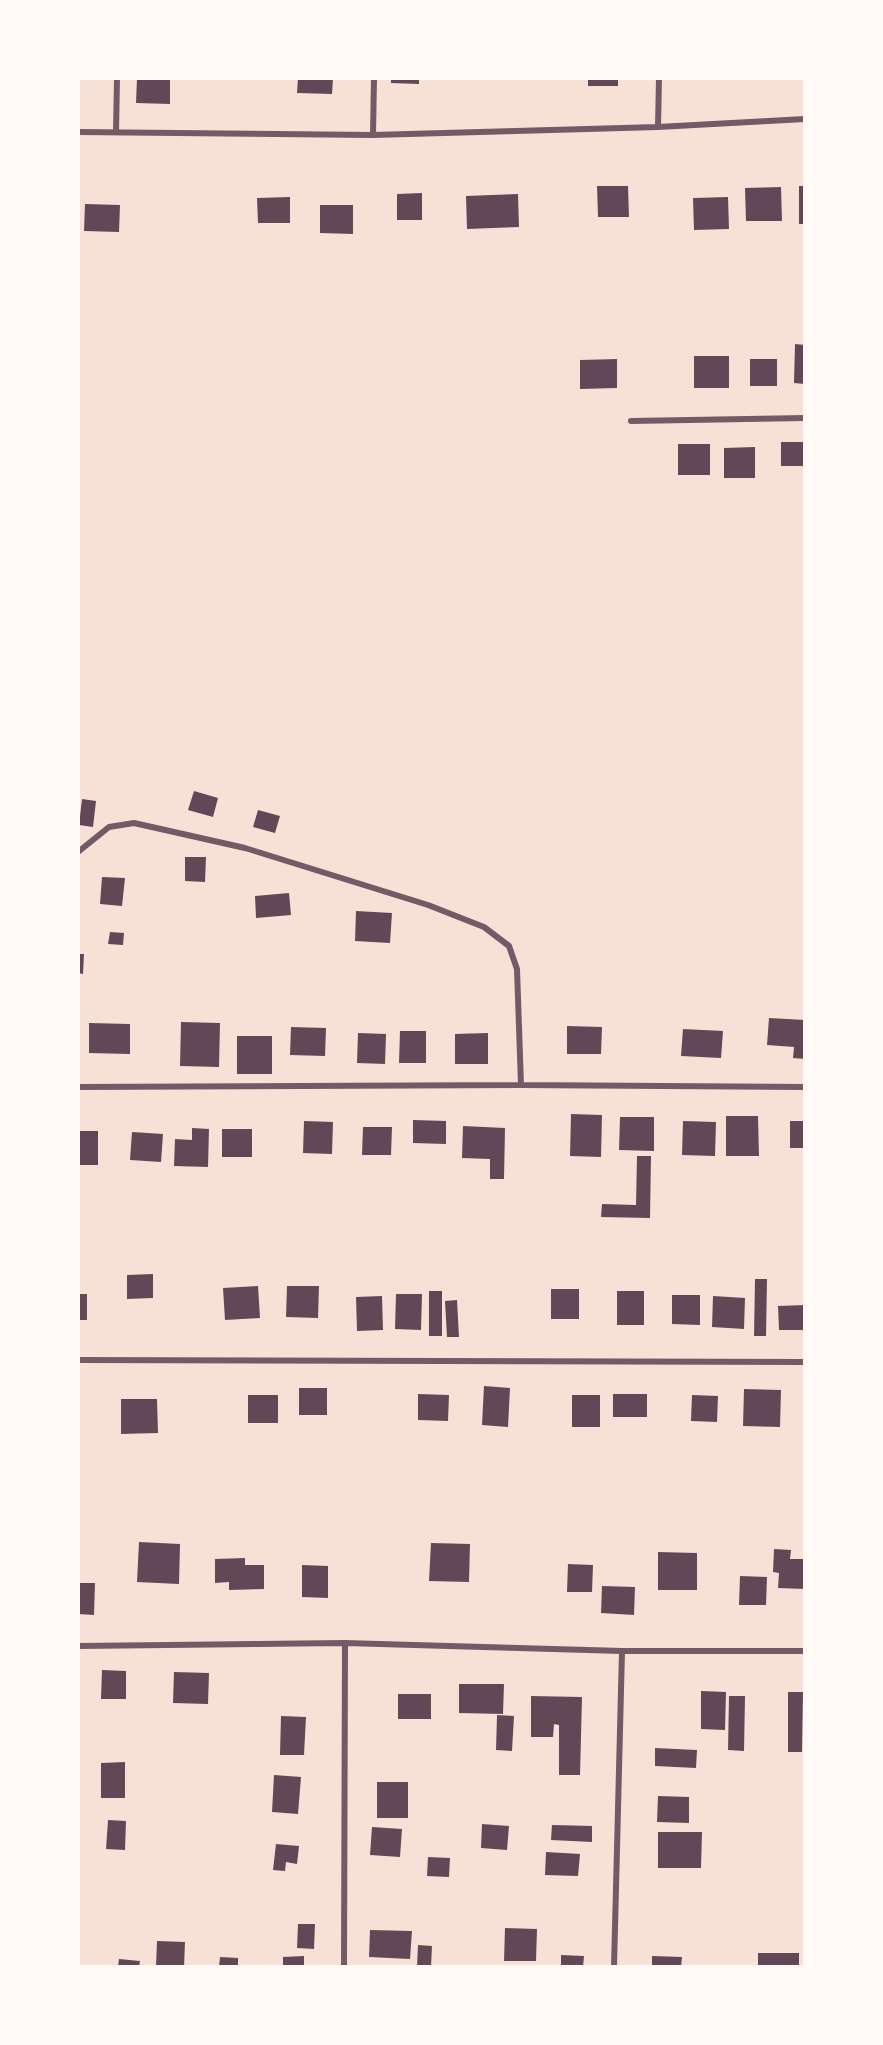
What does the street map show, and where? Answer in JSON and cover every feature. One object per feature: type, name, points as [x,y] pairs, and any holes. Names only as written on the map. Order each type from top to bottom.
[{"type":"street","points":[[116,132],[117,78]]},
{"type":"street","points":[[373,135],[375,78]]},
{"type":"street","points":[[658,127],[659,78]]},
{"type":"street","points":[[78,132],[373,135],[658,127],[805,119]]},
{"type":"street","points":[[631,421],[805,418]]},
{"type":"street","points":[[78,852],[109,827],[134,823],[245,848],[428,905],[484,927],[509,946],[517,969],[521,1084]]},
{"type":"street","points":[[78,1087],[521,1084],[805,1088]]},
{"type":"street","points":[[78,1360],[805,1362]]},
{"type":"street","points":[[344,1967],[345,1642]]},
{"type":"street","points":[[78,1646],[345,1642],[621,1651],[805,1651]]},
{"type":"street","points":[[614,1967],[621,1651]]},
{"type":"building","points":[[137,78],[170,78],[170,104],[136,103]]},
{"type":"building","points":[[298,78],[333,78],[332,94],[297,93]]},
{"type":"building","points":[[391,78],[419,78],[419,84],[391,83]]},
{"type":"building","points":[[588,78],[618,78],[618,86],[588,86]]},
{"type":"building","points":[[597,186],[628,186],[629,217],[598,217]]},
{"type":"building","points":[[799,186],[805,186],[805,224],[799,224]]},
{"type":"building","points":[[781,187],[782,221],[746,221],[745,188]]},
{"type":"building","points":[[422,193],[422,220],[397,220],[397,194]]},
{"type":"building","points":[[518,194],[519,227],[467,229],[466,196]]},
{"type":"building","points":[[290,197],[290,223],[258,223],[257,198]]},
{"type":"building","points":[[728,197],[729,229],[694,230],[693,198]]},
{"type":"building","points":[[85,204],[120,205],[119,232],[84,231]]},
{"type":"building","points":[[320,205],[353,205],[353,234],[320,233]]},
{"type":"building","points":[[795,344],[805,345],[805,384],[794,383]]},
{"type":"building","points":[[694,356],[729,356],[729,388],[694,388]]},
{"type":"building","points":[[617,359],[617,388],[580,389],[580,360]]},
{"type":"building","points":[[750,359],[777,359],[777,386],[750,386]]},
{"type":"building","points":[[781,442],[805,442],[805,466],[781,466]]},
{"type":"building","points":[[678,444],[710,444],[710,475],[678,475]]},
{"type":"building","points":[[755,447],[755,478],[724,478],[724,448]]},
{"type":"building","points":[[194,791],[218,798],[213,817],[188,810]]},
{"type":"building","points":[[82,799],[96,801],[93,827],[79,825]]},
{"type":"building","points":[[258,810],[280,816],[275,833],[253,827]]},
{"type":"building","points":[[185,857],[206,857],[205,882],[185,881]]},
{"type":"building","points":[[102,877],[125,878],[122,906],[100,904]]},
{"type":"building","points":[[289,893],[291,915],[256,918],[255,896]]},
{"type":"building","points":[[356,911],[392,913],[390,943],[355,941]]},
{"type":"building","points":[[110,932],[124,933],[123,945],[108,944]]},
{"type":"building","points":[[78,954],[84,954],[83,974],[78,973]]},
{"type":"building","points":[[769,1018],[805,1020],[805,1059],[793,1058],[794,1047],[767,1045]]},
{"type":"building","points":[[181,1022],[220,1023],[219,1067],[180,1066]]},
{"type":"building","points":[[89,1023],[130,1024],[130,1054],[89,1053]]},
{"type":"building","points":[[567,1026],[602,1027],[601,1054],[567,1054]]},
{"type":"building","points":[[291,1027],[326,1028],[325,1056],[290,1055]]},
{"type":"building","points":[[683,1029],[723,1031],[721,1058],[681,1056]]},
{"type":"building","points":[[400,1031],[426,1031],[426,1063],[399,1063]]},
{"type":"building","points":[[358,1033],[386,1034],[385,1064],[357,1063]]},
{"type":"building","points":[[488,1033],[488,1064],[455,1064],[455,1034]]},
{"type":"building","points":[[237,1036],[272,1036],[272,1074],[237,1074]]},
{"type":"building","points":[[571,1114],[602,1115],[601,1157],[570,1156]]},
{"type":"building","points":[[726,1116],[758,1116],[759,1156],[726,1156]]},
{"type":"building","points":[[620,1117],[654,1117],[654,1151],[619,1150]]},
{"type":"building","points":[[413,1120],[446,1121],[446,1144],[413,1143]]},
{"type":"building","points":[[304,1121],[333,1122],[332,1154],[303,1153]]},
{"type":"building","points":[[683,1121],[716,1122],[715,1156],[682,1155]]},
{"type":"building","points":[[790,1121],[805,1121],[805,1148],[790,1148]]},
{"type":"building","points":[[463,1126],[505,1128],[504,1179],[490,1179],[490,1159],[462,1158]]},
{"type":"building","points":[[363,1127],[392,1127],[391,1155],[362,1155]]},
{"type":"building","points":[[192,1128],[209,1129],[208,1167],[174,1166],[175,1139],[192,1140]]},
{"type":"building","points":[[222,1129],[252,1129],[252,1157],[222,1157]]},
{"type":"building","points":[[78,1131],[98,1131],[98,1165],[78,1165]]},
{"type":"building","points":[[132,1132],[163,1134],[161,1162],[130,1160]]},
{"type":"building","points":[[637,1156],[651,1156],[650,1218],[601,1217],[602,1204],[636,1205]]},
{"type":"building","points":[[153,1274],[153,1298],[127,1299],[127,1275]]},
{"type":"building","points":[[755,1279],[767,1279],[766,1336],[754,1336]]},
{"type":"building","points":[[258,1286],[260,1318],[225,1320],[223,1288]]},
{"type":"building","points":[[287,1286],[319,1286],[318,1318],[286,1317]]},
{"type":"building","points":[[551,1289],[579,1289],[579,1319],[551,1319]]},
{"type":"building","points":[[429,1291],[442,1291],[442,1336],[429,1336]]},
{"type":"building","points":[[617,1291],[644,1291],[644,1325],[617,1325]]},
{"type":"building","points":[[78,1294],[87,1294],[87,1320],[78,1320]]},
{"type":"building","points":[[396,1294],[422,1294],[421,1330],[395,1329]]},
{"type":"building","points":[[672,1295],[700,1295],[700,1325],[672,1324]]},
{"type":"building","points":[[382,1296],[383,1330],[357,1331],[356,1297]]},
{"type":"building","points":[[713,1296],[745,1298],[744,1329],[712,1327]]},
{"type":"building","points":[[457,1300],[459,1337],[447,1337],[445,1301]]},
{"type":"building","points":[[805,1305],[805,1330],[779,1330],[778,1306]]},
{"type":"building","points":[[484,1386],[510,1388],[508,1427],[482,1425]]},
{"type":"building","points":[[299,1388],[327,1388],[327,1415],[299,1415]]},
{"type":"building","points":[[744,1389],[781,1390],[780,1427],[743,1426]]},
{"type":"building","points":[[418,1394],[449,1395],[448,1421],[418,1420]]},
{"type":"building","points":[[613,1394],[647,1394],[647,1417],[613,1417]]},
{"type":"building","points":[[248,1395],[278,1395],[278,1423],[248,1423]]},
{"type":"building","points":[[572,1395],[600,1395],[600,1427],[572,1427]]},
{"type":"building","points":[[692,1395],[718,1396],[717,1422],[691,1421]]},
{"type":"building","points":[[121,1399],[157,1399],[158,1433],[121,1434]]},
{"type":"building","points":[[139,1542],[180,1544],[179,1584],[137,1582]]},
{"type":"building","points":[[431,1543],[470,1544],[469,1582],[429,1581]]},
{"type":"building","points":[[774,1549],[791,1550],[790,1559],[805,1559],[805,1589],[778,1588],[779,1573],[773,1572]]},
{"type":"building","points":[[658,1552],[697,1553],[697,1590],[658,1590]]},
{"type":"building","points":[[245,1558],[245,1565],[264,1565],[264,1589],[229,1590],[229,1582],[215,1583],[215,1559]]},
{"type":"building","points":[[568,1564],[593,1565],[592,1592],[567,1592]]},
{"type":"building","points":[[302,1565],[328,1566],[328,1598],[302,1597]]},
{"type":"building","points":[[740,1576],[767,1577],[766,1605],[739,1605]]},
{"type":"building","points":[[78,1583],[95,1583],[94,1615],[78,1614]]},
{"type":"building","points":[[602,1586],[635,1587],[634,1615],[601,1613]]},
{"type":"building","points":[[102,1670],[126,1671],[126,1699],[101,1699]]},
{"type":"building","points":[[174,1672],[209,1673],[208,1704],[173,1703]]},
{"type":"building","points":[[459,1684],[504,1684],[503,1714],[459,1713]]},
{"type":"building","points":[[701,1691],[726,1692],[725,1730],[701,1729]]},
{"type":"building","points":[[788,1692],[803,1692],[802,1752],[788,1752]]},
{"type":"building","points":[[398,1694],[431,1694],[431,1719],[398,1719]]},
{"type":"building","points":[[531,1696],[582,1697],[580,1775],[559,1775],[559,1725],[554,1724],[553,1737],[531,1737]]},
{"type":"building","points":[[729,1696],[745,1696],[744,1751],[728,1750]]},
{"type":"building","points":[[497,1715],[514,1716],[512,1751],[496,1750]]},
{"type":"building","points":[[281,1716],[306,1717],[304,1755],[280,1755]]},
{"type":"building","points":[[655,1748],[697,1750],[696,1768],[655,1766]]},
{"type":"building","points":[[125,1762],[125,1798],[101,1798],[101,1763]]},
{"type":"building","points":[[274,1775],[301,1777],[298,1814],[272,1812]]},
{"type":"building","points":[[377,1782],[408,1782],[408,1818],[377,1818]]},
{"type":"building","points":[[658,1796],[689,1797],[689,1823],[657,1822]]},
{"type":"building","points":[[108,1820],[126,1821],[125,1850],[106,1849]]},
{"type":"building","points":[[482,1824],[509,1826],[507,1850],[481,1848]]},
{"type":"building","points":[[552,1825],[592,1826],[592,1842],[551,1840]]},
{"type":"building","points":[[372,1827],[402,1829],[400,1857],[370,1855]]},
{"type":"building","points":[[658,1832],[702,1832],[701,1868],[658,1868]]},
{"type":"building","points":[[276,1844],[299,1846],[297,1864],[286,1862],[285,1871],[273,1870]]},
{"type":"building","points":[[546,1852],[580,1854],[578,1876],[545,1875]]},
{"type":"building","points":[[428,1857],[450,1858],[449,1877],[427,1876]]},
{"type":"building","points":[[298,1924],[315,1924],[314,1949],[297,1948]]},
{"type":"building","points":[[505,1928],[537,1929],[536,1961],[504,1961]]},
{"type":"building","points":[[370,1930],[412,1931],[410,1959],[369,1957]]},
{"type":"building","points":[[157,1941],[185,1942],[184,1967],[156,1966]]},
{"type":"building","points":[[418,1945],[432,1946],[431,1967],[417,1967]]},
{"type":"building","points":[[758,1953],[799,1953],[799,1967],[758,1967]]},
{"type":"building","points":[[561,1955],[584,1956],[583,1967],[561,1967]]},
{"type":"building","points":[[304,1956],[304,1967],[283,1967],[283,1957]]},
{"type":"building","points":[[652,1956],[682,1957],[681,1967],[652,1967]]},
{"type":"building","points":[[220,1957],[238,1958],[238,1967],[219,1967]]},
{"type":"building","points":[[119,1959],[140,1961],[139,1967],[118,1967]]}]
